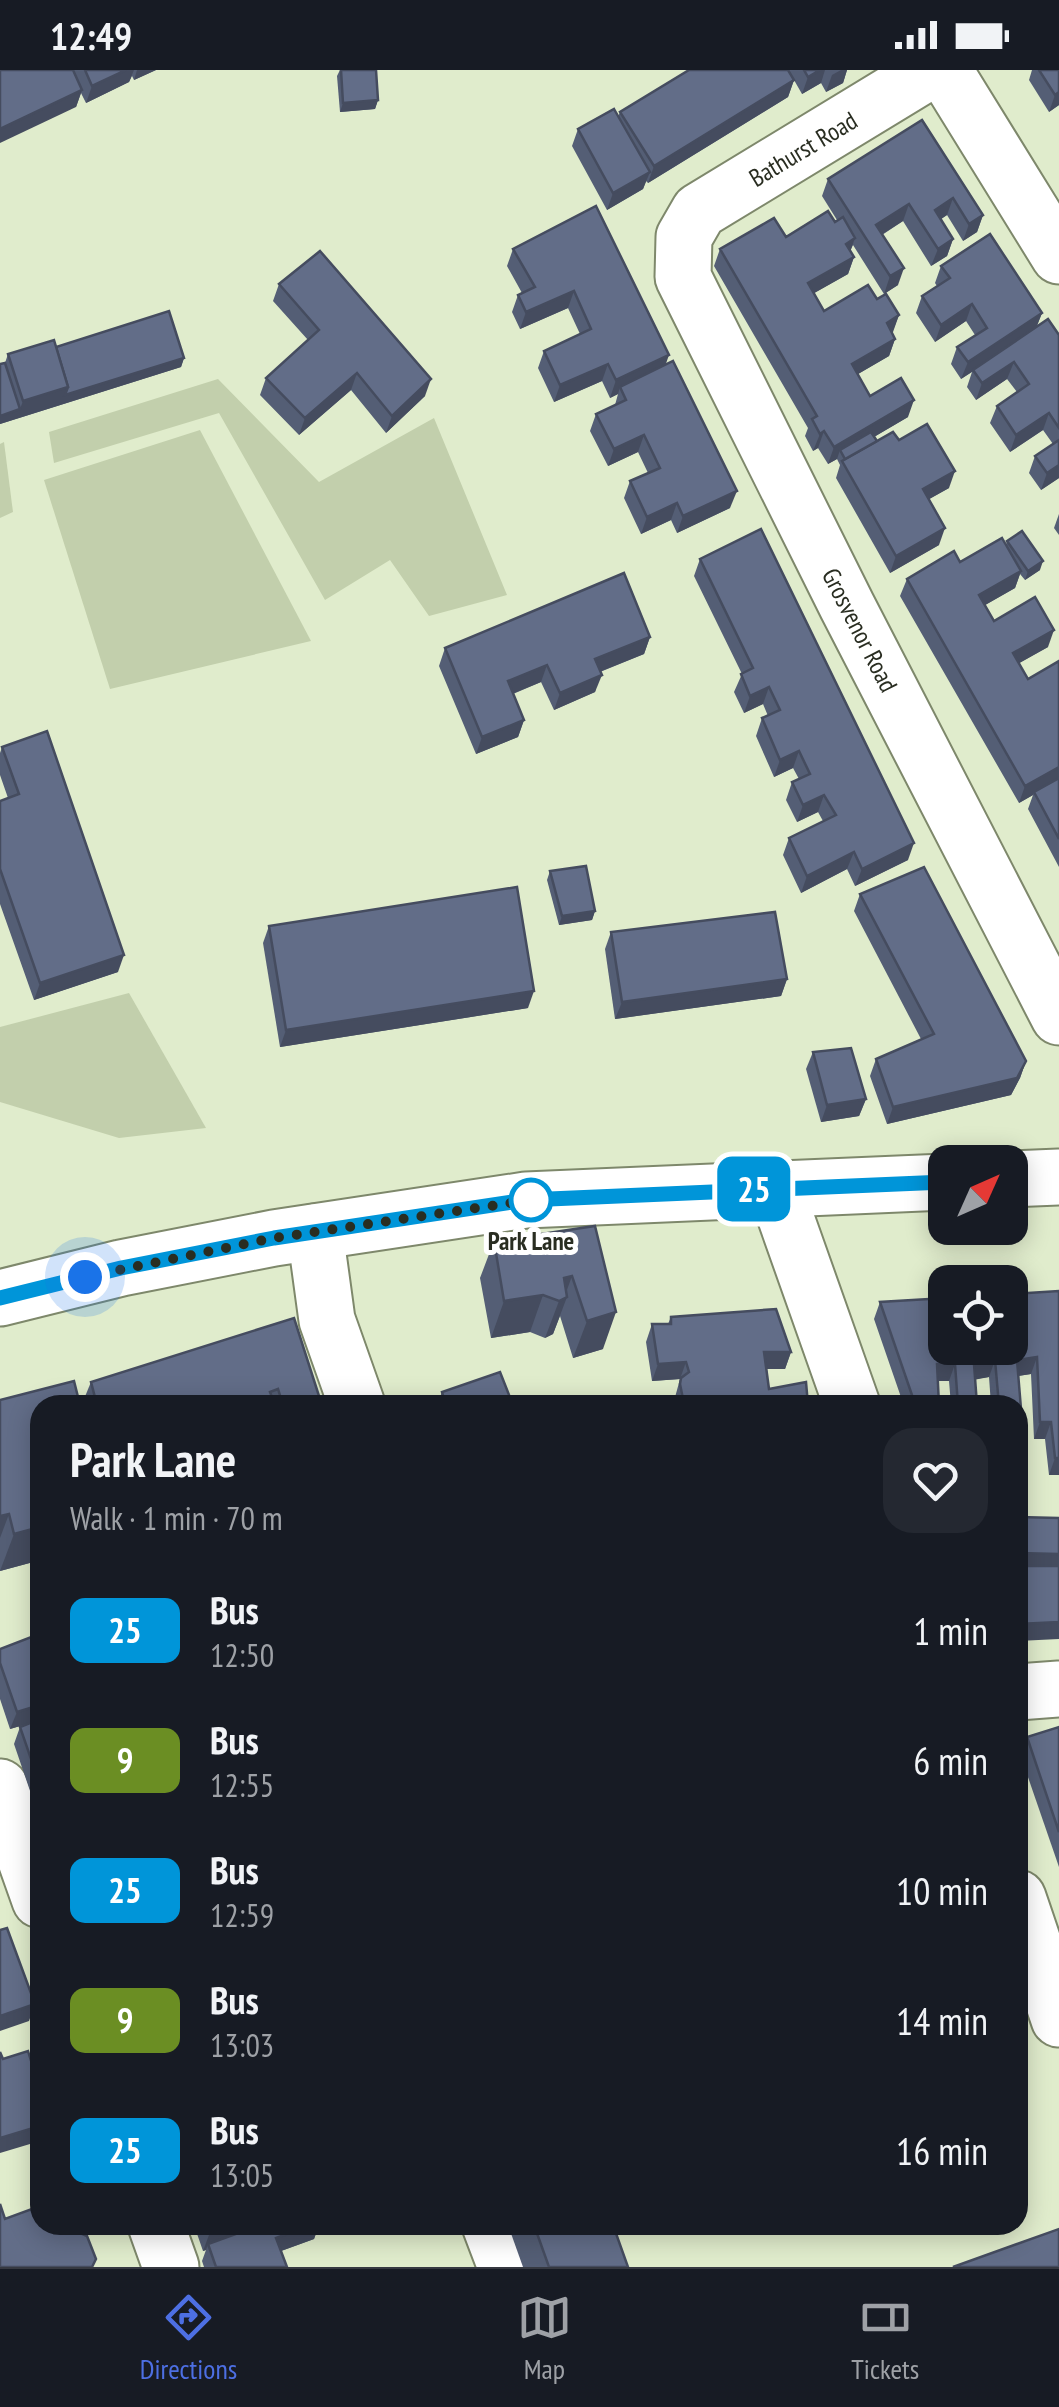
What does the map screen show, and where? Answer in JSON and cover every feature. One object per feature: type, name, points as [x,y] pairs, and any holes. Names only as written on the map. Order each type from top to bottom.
[{"type":"street","name":"Bathurst Road","points":[[684,237],[700,210],[931,70]]},
{"type":"street","points":[[944,70],[1059,256]]},
{"type":"street","name":"Grosvenor Road","points":[[684,237],[683,277],[847,606],[1059,1016]]},
{"type":"street","points":[[1028,1178],[1059,1177]]},
{"type":"street","points":[[0,1298],[121,1268],[315,1232],[526,1200],[928,1183]]},
{"type":"street","points":[[780,1188],[782,1206],[848,1395]]},
{"type":"street","points":[[315,1232],[327,1320],[354,1395]]},
{"type":"street","points":[[1028,1691],[1059,1689]]},
{"type":"street","points":[[0,1786],[30,1872]]},
{"type":"street","points":[[1028,1928],[1059,2019]]},
{"type":"street","points":[[160,2235],[171,2267]]},
{"type":"street","points":[[494,2235],[506,2267]]},
{"type":"green space","points":[[218,379],[319,482],[434,418],[507,595],[429,616],[390,560],[325,600],[219,413],[54,463],[49,432]]},
{"type":"green space","points":[[200,430],[311,641],[110,689],[44,480]]},
{"type":"green space","points":[[4,442],[13,512],[0,518],[0,444]]},
{"type":"green space","points":[[129,993],[206,1128],[119,1138],[0,1102],[0,1027]]},
{"type":"building","points":[[0,70],[73,70],[82,90],[0,129]]},
{"type":"building","points":[[85,70],[126,70],[92,86]]},
{"type":"building","points":[[341,70],[376,70],[378,100],[343,103]]},
{"type":"building","points":[[689,70],[788,70],[794,80],[654,166],[620,112]]},
{"type":"building","points":[[1039,70],[1059,70],[1059,92],[1055,95]]},
{"type":"building","points":[[614,109],[650,172],[613,193],[578,129]]},
{"type":"building","points":[[922,120],[983,215],[969,224],[953,198],[935,210],[953,239],[938,249],[909,204],[876,225],[904,268],[890,276],[828,179]]},
{"type":"building","points":[[596,206],[669,355],[616,380],[608,364],[560,385],[544,351],[591,329],[574,291],[526,312],[518,295],[535,287],[513,249]]},
{"type":"building","points":[[828,211],[835,222],[843,217],[855,238],[846,244],[854,257],[808,283],[824,311],[868,285],[877,299],[886,294],[899,315],[887,323],[895,339],[852,364],[870,396],[901,378],[914,400],[834,447],[824,431],[820,434],[812,419],[817,416],[720,249],[774,218],[786,237]]},
{"type":"building","points":[[990,234],[1042,313],[968,362],[957,347],[987,328],[972,304],[941,325],[922,296],[950,278],[941,266]]},
{"type":"building","points":[[320,251],[431,379],[392,416],[357,373],[305,418],[266,378],[319,330],[279,284]]},
{"type":"building","points":[[169,311],[184,358],[65,395],[68,387],[56,347]]},
{"type":"building","points":[[1048,319],[1059,335],[1059,428],[1049,413],[1016,435],[997,406],[1029,384],[1014,362],[982,383],[973,370]]},
{"type":"building","points":[[54,340],[68,387],[23,401],[8,354]]},
{"type":"building","points":[[673,361],[737,491],[683,516],[677,503],[647,517],[630,481],[660,468],[644,435],[614,449],[596,414],[626,400],[620,387]]},
{"type":"building","points":[[5,363],[20,409],[0,416],[0,364]]},
{"type":"building","points":[[927,424],[955,471],[923,489],[945,528],[896,556],[842,461],[893,432],[899,440]]},
{"type":"building","points":[[871,432],[877,441],[845,459],[840,450]]},
{"type":"building","points":[[1059,440],[1059,465],[1047,473],[1035,456]]},
{"type":"building","points":[[761,529],[914,843],[862,869],[854,852],[807,876],[789,838],[836,815],[824,795],[803,805],[792,782],[810,774],[799,751],[780,760],[762,718],[780,710],[769,687],[750,696],[741,674],[753,668],[700,559]]},
{"type":"building","points":[[1022,531],[1043,561],[1028,571],[1007,541]]},
{"type":"building","points":[[1002,538],[1021,571],[979,595],[994,621],[1035,597],[1054,630],[1013,653],[1028,679],[1059,661],[1059,767],[1025,786],[907,579],[954,551],[960,562]]},
{"type":"building","points":[[624,573],[650,637],[595,659],[602,675],[560,693],[547,665],[508,681],[524,720],[482,737],[445,648]]},
{"type":"building","points":[[47,731],[124,955],[40,983],[0,869],[0,801],[19,794],[2,747]]},
{"type":"building","points":[[1059,778],[1059,839],[1034,792]]},
{"type":"building","points":[[586,866],[595,911],[562,916],[550,871]]},
{"type":"building","points":[[924,867],[1026,1061],[1017,1078],[893,1107],[876,1059],[934,1034],[860,894]]},
{"type":"building","points":[[517,887],[534,991],[286,1030],[269,926]]},
{"type":"building","points":[[775,912],[787,979],[622,1002],[611,932]]},
{"type":"building","points":[[851,1048],[866,1099],[827,1105],[813,1052]]},
{"type":"building","points":[[595,1226],[616,1312],[587,1321],[572,1276],[564,1278],[567,1297],[559,1301],[543,1295],[504,1301],[494,1241]]},
{"type":"building","points":[[1059,1291],[1059,1458],[1055,1458],[1051,1422],[1040,1422],[1037,1357],[1028,1358],[1028,1293]]},
{"type":"building","points":[[928,1299],[928,1365],[937,1365],[939,1395],[912,1395],[880,1302]]},
{"type":"building","points":[[776,1309],[791,1352],[764,1352],[769,1389],[806,1382],[807,1395],[682,1395],[681,1378],[689,1372],[686,1362],[658,1364],[652,1324],[671,1324],[671,1317]]},
{"type":"building","points":[[294,1318],[319,1395],[280,1395],[278,1389],[270,1392],[271,1395],[94,1395],[91,1382]]},
{"type":"building","points":[[955,1365],[974,1365],[976,1395],[957,1395]]},
{"type":"building","points":[[995,1365],[1017,1365],[1020,1395],[998,1395]]},
{"type":"building","points":[[500,1372],[509,1395],[443,1395],[442,1392]]},
{"type":"building","points":[[74,1381],[78,1395],[30,1395],[30,1530],[14,1534],[9,1514],[0,1516],[0,1400]]},
{"type":"building","points":[[1028,1517],[1059,1518],[1059,1554],[1028,1553]]},
{"type":"building","points":[[1028,1566],[1059,1566],[1059,1622],[1028,1624]]},
{"type":"building","points":[[30,1637],[30,1708],[17,1712],[0,1663],[0,1649]]},
{"type":"building","points":[[30,1723],[30,1756],[20,1727]]},
{"type":"building","points":[[1059,1727],[1059,1832],[1028,1740],[1028,1737]]},
{"type":"building","points":[[7,1928],[30,1990],[30,2006],[0,2016],[0,1930]]},
{"type":"building","points":[[28,2051],[30,2129],[0,2138],[0,2052],[3,2059]]},
{"type":"building","points":[[0,2204],[5,2219],[30,2210],[30,2235],[87,2236],[96,2259],[92,2267],[0,2267]]},
{"type":"building","points":[[1059,2229],[1059,2267],[953,2267]]},
{"type":"building","points":[[233,2235],[284,2235],[276,2238],[287,2267],[216,2267],[208,2244]]},
{"type":"building","points":[[538,2235],[617,2235],[628,2267],[549,2267]]},
{"type":"bus line","name":"25","points":[[0,1298],[121,1268],[274,1238],[526,1200],[928,1183]]},
{"type":"place","name":"Park Lane","points":[[531,1200]]},
{"type":"route","points":[[85,1277],[274,1238],[531,1200]]}]
